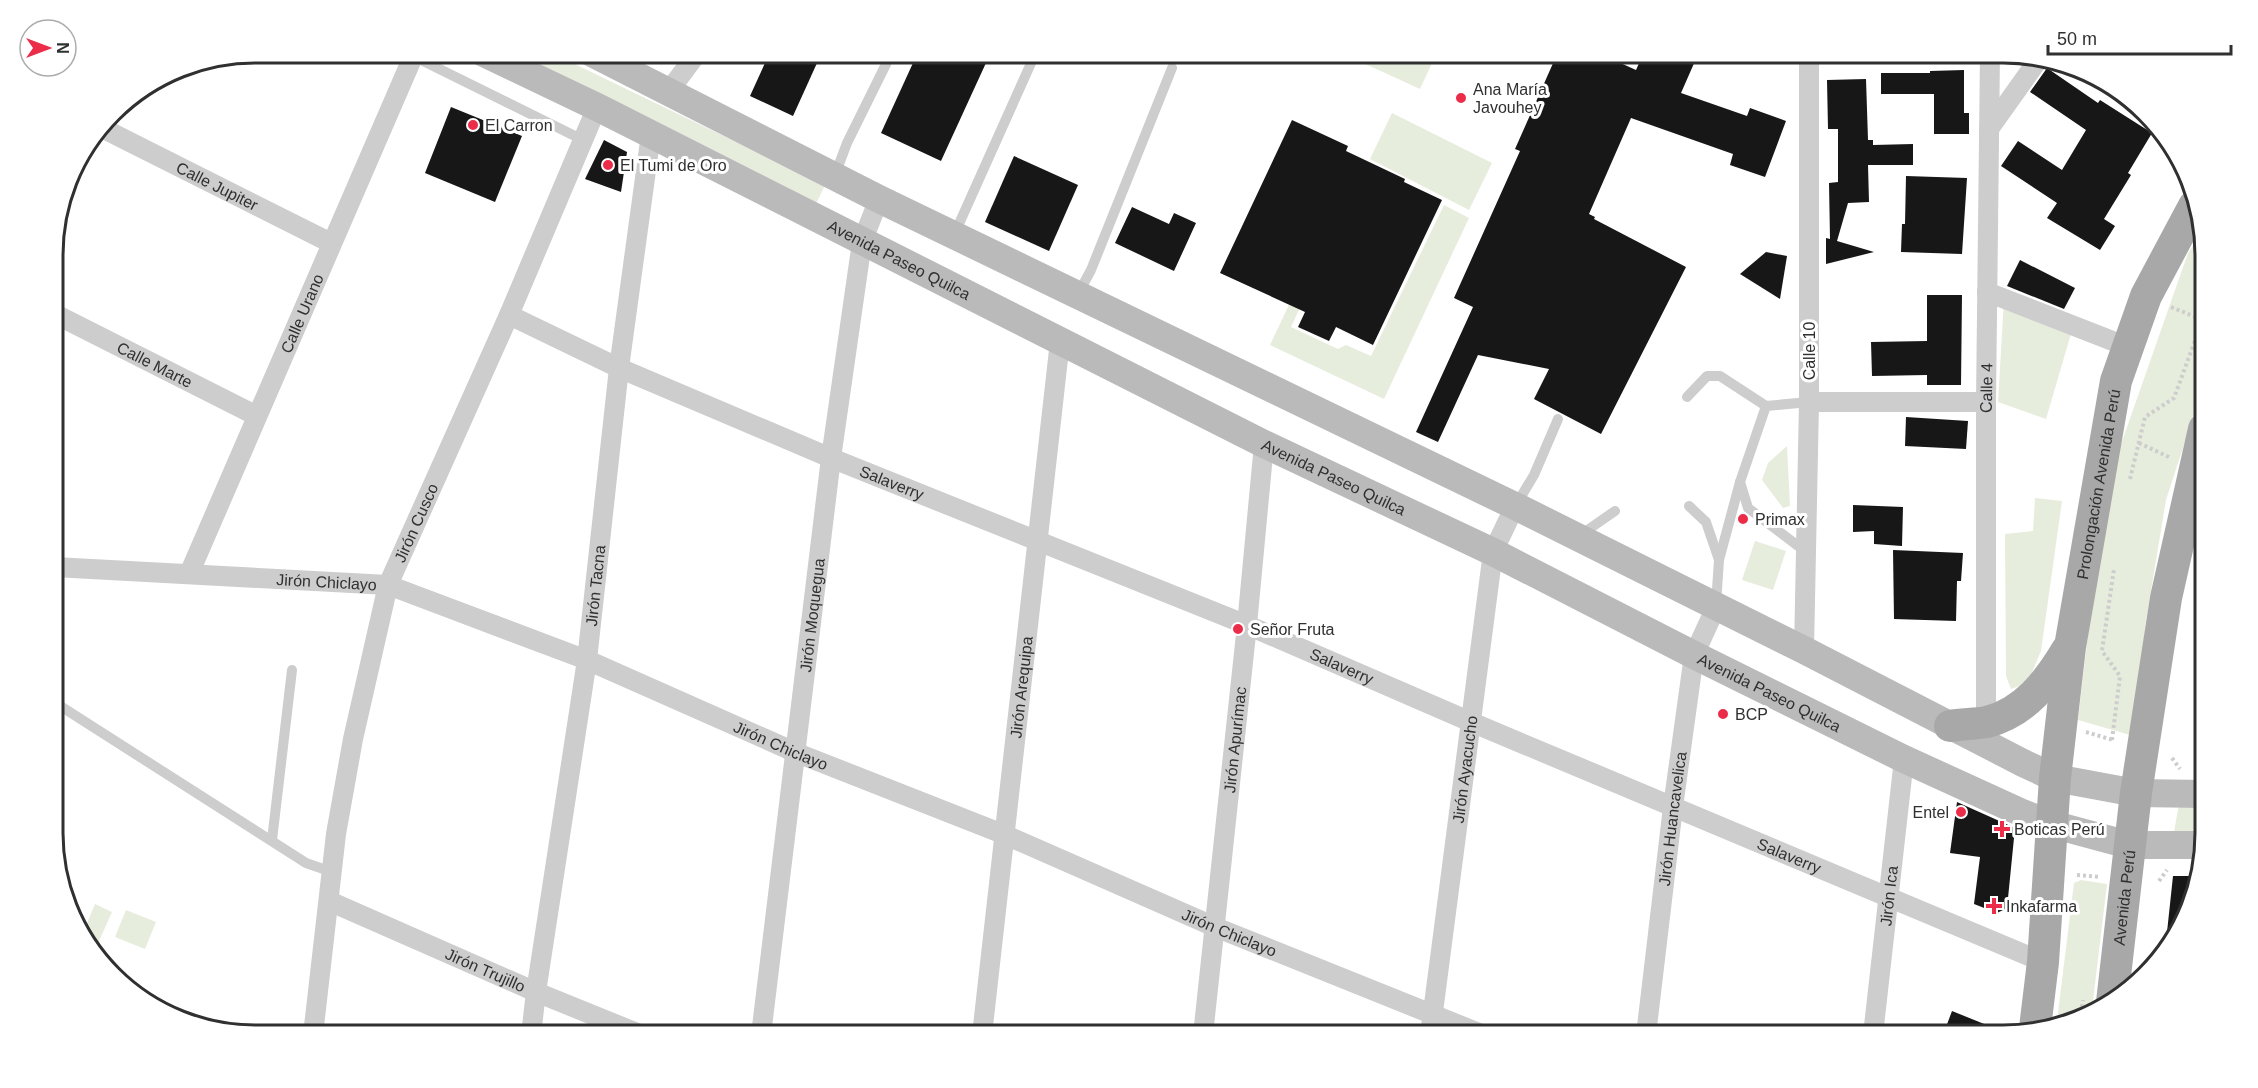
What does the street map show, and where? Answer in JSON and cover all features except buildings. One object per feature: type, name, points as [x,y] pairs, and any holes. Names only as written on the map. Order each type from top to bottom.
[{"type":"main road","name":"Avenida Paseo Quilca","points":[[505,63],[651,134],[1264,444],[1493,552],[1904,759],[2051,824],[2129,845],[2195,845]]},
{"type":"main road","points":[[612,63],[879,199],[1515,506],[2055,778],[2136,793],[2195,794]]},
{"type":"main road","name":"Prolongación Avenida Perú","points":[[2055,778],[2070,646],[2115,381],[2146,296],[2190,214]]},
{"type":"main road","points":[[2136,793],[2166,598],[2195,469]]},
{"type":"main road","points":[[1950,726],[1986,722],[2010,713],[2032,698],[2052,675],[2070,646]]},
{"type":"main road","points":[[2036,1022],[2043,962],[2055,778]]},
{"type":"main road","name":"Avenida Perú","points":[[2117,987],[2129,845],[2136,793]]},
{"type":"street","name":"Calle Urano","points":[[189,574],[407,63]]},
{"type":"street","points":[[669,91],[688,63]]},
{"type":"street","name":"Calle 10","points":[[1804,650],[1809,402],[1809,63]]},
{"type":"street","name":"Calle 4","points":[[1986,722],[1986,402],[1990,63]]},
{"type":"street","points":[[1989,129],[2034,66]]},
{"type":"street","name":"Jirón Cusco","points":[[314,1025],[336,834],[353,739],[388,585],[509,315],[597,107]]},
{"type":"street","name":"Calle Jupiter","points":[[109,131],[331,243]]},
{"type":"street","name":"Jirón Tacna","points":[[532,1025],[588,660],[619,368],[651,134]]},
{"type":"street","name":"Jirón Moquegua","points":[[762,1025],[831,458],[862,242],[879,199]]},
{"type":"street","points":[[1987,292],[2128,347]]},
{"type":"street","name":"Salaverry","points":[[509,315],[619,368],[831,458],[1247,625],[1471,722],[2043,962]]},
{"type":"street","name":"Calle Marte","points":[[63,318],[256,416]]},
{"type":"street","name":"Jirón Arequipa","points":[[983,1025],[1060,341]]},
{"type":"street","points":[[1809,402],[1986,402]]},
{"type":"street","name":"Jirón Apurímac","points":[[1204,1025],[1264,444]]},
{"type":"street","name":"Jirón Ayacucho","points":[[1431,1025],[1493,552],[1515,506]]},
{"type":"street","name":"Jirón Chiclayo","points":[[63,567],[388,585],[588,660],[796,753],[1003,834],[1215,927],[1458,1025]]},
{"type":"street","name":"Jirón Huancavelica","points":[[1647,1025],[1694,655],[1716,607]]},
{"type":"street","name":"Jirón Ica","points":[[1874,1025],[1904,759]]},
{"type":"street","name":"Jirón Trujillo","points":[[329,901],[536,992],[617,1025]]},
{"type":"lane","points":[[429,63],[583,140]]},
{"type":"lane","points":[[835,175],[847,143],[887,63]]},
{"type":"lane","points":[[954,235],[1031,63]]},
{"type":"lane","points":[[1078,295],[1091,270],[1172,68]]},
{"type":"lane","points":[[1687,397],[1707,376],[1720,376],[1766,406],[1809,402]]},
{"type":"lane","points":[[1716,607],[1719,560],[1740,482],[1766,406]]},
{"type":"lane","points":[[1515,506],[1534,475],[1558,419]]},
{"type":"lane","points":[[1740,482],[1748,507],[1806,552]]},
{"type":"lane","points":[[1689,506],[1706,522],[1719,560]]},
{"type":"lane","points":[[1577,537],[1616,511]]},
{"type":"lane","points":[[272,840],[292,670]]},
{"type":"lane","points":[[63,708],[306,863],[332,872]]},
{"type":"path","points":[[2146,296],[2195,315]]},
{"type":"path","points":[[2128,484],[2145,417],[2174,398],[2195,343]]},
{"type":"path","points":[[2112,740],[2120,676],[2102,651],[2115,558]]},
{"type":"path","points":[[2084,731],[2123,743]]},
{"type":"path","points":[[2159,881],[2168,868]]},
{"type":"path","points":[[2077,875],[2104,877]]},
{"type":"green space","points":[[524,63],[573,63],[825,185],[816,204]]},
{"type":"green space","points":[[1363,63],[1432,63],[1420,89]]},
{"type":"green space","points":[[1392,113],[1492,163],[1469,210],[1370,159]]},
{"type":"green space","points":[[1343,190],[1353,194],[1291,327],[1338,349],[1346,345],[1371,356],[1444,205],[1469,218],[1384,399],[1270,345]]},
{"type":"green space","points":[[2194,245],[2195,411],[2166,500],[2145,627],[2137,737],[2078,720],[2105,490],[2188,253]]},
{"type":"green space","points":[[2004,299],[2073,327],[2046,419],[1998,402]]},
{"type":"green space","points":[[1787,446],[1790,506],[1783,508],[1762,480],[1768,463]]},
{"type":"green space","points":[[2035,498],[2062,501],[2041,651],[2031,675],[2022,685],[2011,689],[2006,676],[2005,534],[2033,531]]},
{"type":"green space","points":[[1755,541],[1786,551],[1773,590],[1742,580]]},
{"type":"green space","points":[[2179,804],[2195,804],[2195,832],[2174,832]]},
{"type":"green space","points":[[2081,880],[2107,884],[2093,1002],[2058,1017],[2074,883]]},
{"type":"green space","points":[[95,904],[112,912],[98,943],[87,924]]},
{"type":"green space","points":[[126,910],[156,922],[145,949],[115,937]]},
{"type":"place","name":"Ana María Javouhey","points":[[1461,98]]},
{"type":"place","name":"El Carron","points":[[473,125]]},
{"type":"place","name":"El Tumi de Oro","points":[[608,165]]},
{"type":"place","name":"Primax","points":[[1743,519]]},
{"type":"place","name":"Señor Fruta","points":[[1238,629]]},
{"type":"place","name":"BCP","points":[[1723,714]]},
{"type":"place","name":"Entel","points":[[1961,812]]},
{"type":"place","name":"Boticas Perú","points":[[2002,829]]},
{"type":"place","name":"Inkafarma","points":[[1994,906]]}]
